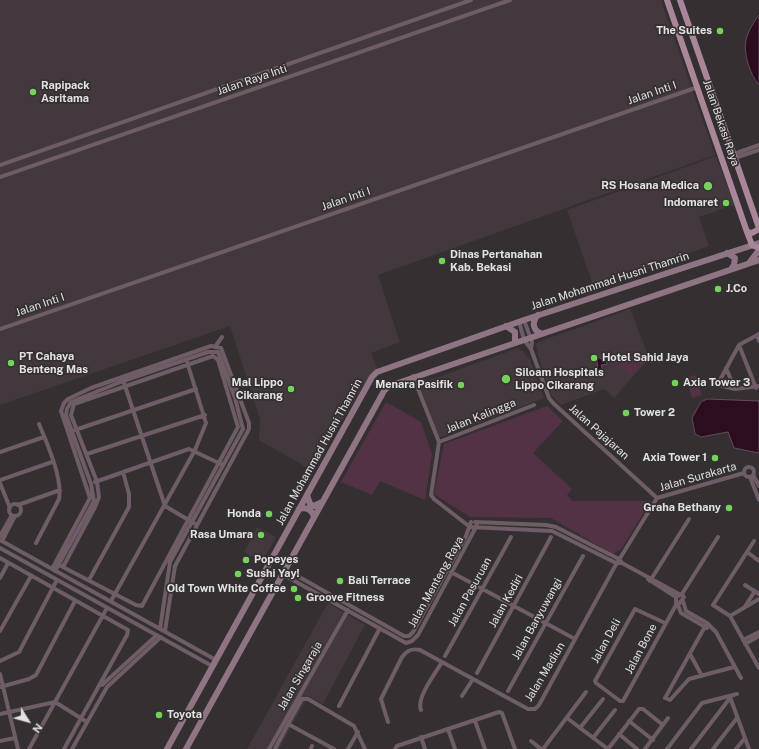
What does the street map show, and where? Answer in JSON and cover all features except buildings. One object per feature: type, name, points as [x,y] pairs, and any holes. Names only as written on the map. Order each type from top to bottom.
[{"type":"main road","name":"Jalan Bekasi Raya","points":[[667,0],[752,245]]},
{"type":"main road","name":"Jalan Bekasi Raya","points":[[680,0],[759,228]]},
{"type":"main road","points":[[747,232],[755,232],[759,228]]},
{"type":"main road","points":[[752,245],[759,249]]},
{"type":"street","name":"Jalan Raya Inti","points":[[0,165],[471,0]]},
{"type":"street","name":"Jalan Raya Inti","points":[[0,176],[510,0]]},
{"type":"street","name":"Jalan Inti I","points":[[0,329],[698,87]]},
{"type":"street","points":[[734,156],[759,144]]},
{"type":"street","points":[[734,156],[759,150]]},
{"type":"street","name":"Jalan Mohammad Husni Thamrin","points":[[167,749],[372,377],[377,372],[538,315],[759,243]]},
{"type":"street","points":[[749,263],[759,249]]},
{"type":"street","points":[[727,253],[733,256],[735,262],[729,270]]},
{"type":"street","points":[[186,749],[384,391],[392,383],[528,339],[759,260]]},
{"type":"street","points":[[538,315],[535,318],[534,326],[535,330],[542,334]]},
{"type":"street","name":"Jalan Pajajaran","points":[[522,321],[549,398],[658,498]]},
{"type":"street","points":[[506,326],[515,332],[515,343]]},
{"type":"street","points":[[739,345],[758,387],[735,389],[725,388],[721,384],[722,375],[739,345],[758,334],[759,341]]},
{"type":"street","points":[[214,351],[222,337]]},
{"type":"street","points":[[57,564],[136,606],[142,606],[168,563],[221,464],[243,429],[243,424],[220,354],[214,351],[211,346],[123,381],[92,390],[71,402],[67,409],[66,415],[87,454],[97,482],[99,500],[72,537]]},
{"type":"street","points":[[75,443],[75,430],[72,415],[74,404],[125,386],[214,351],[223,351],[249,423],[249,429],[175,566],[165,631]]},
{"type":"street","points":[[63,567],[90,513],[94,501],[75,443],[61,412],[64,403],[68,399],[150,370],[186,362]]},
{"type":"street","points":[[111,602],[195,450],[206,422],[205,414],[186,362]]},
{"type":"street","points":[[726,368],[735,389]]},
{"type":"street","points":[[412,376],[439,442]]},
{"type":"street","points":[[123,381],[165,506],[197,525]]},
{"type":"street","points":[[75,430],[196,388]]},
{"type":"street","name":"Jalan Kalingga","points":[[469,524],[434,499],[431,495],[439,442],[534,405]]},
{"type":"street","points":[[87,454],[205,414]]},
{"type":"street","points":[[36,543],[59,499],[60,490],[39,424]]},
{"type":"street","points":[[0,452],[44,437]]},
{"type":"street","points":[[89,484],[189,449],[195,450],[228,468]]},
{"type":"street","points":[[0,480],[52,462]]},
{"type":"street","points":[[759,486],[751,476],[744,473],[745,469],[751,467],[754,472],[751,476],[759,500]]},
{"type":"street","points":[[89,580],[129,506],[129,494],[123,472]]},
{"type":"street","name":"Jalan Surakarta","points":[[618,561],[658,498],[744,473]]},
{"type":"street","points":[[0,483],[14,516]]},
{"type":"street","points":[[54,570],[89,502],[89,484]]},
{"type":"street","points":[[10,508],[13,504],[18,505],[60,490]]},
{"type":"street","points":[[307,495],[310,504],[314,506],[322,502]]},
{"type":"street","points":[[0,536],[14,516],[21,512],[18,505]]},
{"type":"street","points":[[299,509],[303,508],[310,510],[314,517]]},
{"type":"street","points":[[14,516],[1,541],[216,660]]},
{"type":"street","points":[[649,579],[689,520]]},
{"type":"street","points":[[469,524],[551,526],[684,597],[683,601],[686,611],[706,626]]},
{"type":"street","name":"Jalan Menteng Raya","points":[[283,572],[350,606],[404,636],[409,636],[414,632],[447,570],[469,524]]},
{"type":"street","name":"Jalan Menteng Raya","points":[[283,572],[347,611],[406,643],[412,641],[418,635],[477,525]]},
{"type":"street","name":"Jalan Pasuruan","points":[[445,656],[511,537]]},
{"type":"street","points":[[718,537],[679,595],[677,605],[681,613],[706,626],[711,627],[741,678]]},
{"type":"street","name":"Jalan Kediri","points":[[477,672],[551,538]]},
{"type":"street","points":[[754,541],[713,605],[730,616],[759,668]]},
{"type":"street","points":[[0,548],[212,666]]},
{"type":"street","points":[[746,552],[759,561]]},
{"type":"street","name":"Jalan Banyuwangi","points":[[508,691],[583,556]]},
{"type":"street","points":[[26,563],[30,557]]},
{"type":"street","points":[[0,558],[127,629],[128,632],[99,688],[64,749]]},
{"type":"street","name":"Jalan Madiun","points":[[388,722],[381,699],[402,657],[410,650],[420,650],[528,709],[534,709],[539,706],[618,561]]},
{"type":"street","points":[[0,578],[8,563]]},
{"type":"street","points":[[160,629],[168,563]]},
{"type":"street","points":[[447,570],[575,639]]},
{"type":"street","points":[[0,631],[31,576]]},
{"type":"street","points":[[0,661],[19,652],[57,580]]},
{"type":"street","points":[[743,609],[757,593],[745,585]]},
{"type":"street","points":[[99,603],[102,597]]},
{"type":"street","points":[[730,616],[759,599]]},
{"type":"street","points":[[2,687],[29,679],[36,675],[76,601]]},
{"type":"street","points":[[677,605],[683,601]]},
{"type":"street","name":"Jalan Bone","points":[[622,701],[665,623],[677,605]]},
{"type":"street","name":"Jalan Singaraja","points":[[269,749],[350,606]]},
{"type":"street","points":[[29,749],[107,608]]},
{"type":"street","name":"Jalan Deli","points":[[622,701],[595,681],[633,611],[638,609],[665,623]]},
{"type":"street","points":[[339,706],[382,624]]},
{"type":"street","points":[[706,626],[666,695],[666,699],[671,700],[687,680],[734,667]]},
{"type":"street","points":[[744,642],[759,632]]},
{"type":"street","points":[[99,688],[159,636]]},
{"type":"street","points":[[72,749],[107,687],[159,636]]},
{"type":"street","points":[[744,642],[759,636]]},
{"type":"street","points":[[179,647],[182,642]]},
{"type":"street","points":[[690,654],[702,676]]},
{"type":"street","points":[[421,710],[419,706],[421,698],[442,662]]},
{"type":"street","points":[[0,674],[18,749]]},
{"type":"street","points":[[462,696],[473,679]]},
{"type":"street","points":[[531,741],[542,749],[586,692]]},
{"type":"street","points":[[667,749],[702,703],[737,694]]},
{"type":"street","points":[[730,697],[750,749]]},
{"type":"street","points":[[691,749],[730,697]]},
{"type":"street","points":[[275,749],[302,700],[308,699],[350,724],[358,732],[365,749]]},
{"type":"street","points":[[580,728],[603,699]]},
{"type":"street","points":[[0,714],[55,702],[87,722]]},
{"type":"street","points":[[567,718],[608,749],[639,709],[642,709],[663,725]]},
{"type":"street","points":[[593,738],[615,710]]},
{"type":"street","points":[[395,749],[397,746],[501,712],[515,749]]},
{"type":"street","points":[[645,749],[668,718]]},
{"type":"street","points":[[713,749],[737,718]]},
{"type":"street","points":[[476,721],[485,749]]},
{"type":"street","points":[[629,721],[653,740]]},
{"type":"street","points":[[288,724],[334,749]]},
{"type":"street","points":[[448,729],[455,749]]},
{"type":"street","points":[[348,749],[358,732]]},
{"type":"street","points":[[619,734],[637,749]]},
{"type":"street","points":[[0,741],[15,738]]},
{"type":"street","points":[[421,738],[425,749]]},
{"type":"street","points":[[736,749],[745,738]]},
{"type":"shaded area","points":[[0,0],[661,0],[715,155],[378,275],[400,342],[371,353],[378,370],[362,387],[313,471],[259,440],[260,419],[230,326],[0,405]]},
{"type":"shaded area","points":[[759,15],[759,85],[748,64],[745,45],[748,33]]},
{"type":"shaded area","points":[[716,156],[734,205],[699,217],[709,246],[594,288],[567,210]]},
{"type":"shaded area","name":"Hotel Sahid Jaya","points":[[630,309],[650,360],[643,365],[614,398],[604,389],[561,405],[551,395],[538,356],[536,345],[538,342]]},
{"type":"shaded area","points":[[518,348],[523,351],[530,360],[544,398],[439,438],[419,384]]},
{"type":"shaded area","points":[[627,350],[643,362],[632,377],[616,364]]},
{"type":"shaded area","points":[[598,357],[607,362],[607,364],[601,365],[603,372],[594,370],[598,366],[596,359]]},
{"type":"shaded area","points":[[695,375],[702,395],[692,398],[686,378]]},
{"type":"shaded area","points":[[708,399],[759,401],[759,453],[734,448],[728,432],[701,437],[695,434],[692,418],[701,402]]},
{"type":"shaded area","points":[[386,402],[421,422],[432,454],[425,500],[380,481],[372,495],[341,482]]},
{"type":"shaded area","points":[[547,406],[563,421],[533,453],[572,489],[567,495],[572,501],[651,501],[621,549],[613,554],[551,518],[470,517],[434,494],[444,444]]},
{"type":"shaded area","points":[[257,527],[276,537],[262,562],[244,552]]},
{"type":"shaded area","points":[[328,603],[365,625],[323,704],[308,696],[279,749],[247,749]]},
{"type":"place","name":"The Suites","points":[[720,31]]},
{"type":"place","name":"Rapipack Asritama","points":[[33,92]]},
{"type":"place","name":"RS Hosana Medica","points":[[708,186]]},
{"type":"place","name":"Indomaret","points":[[726,203]]},
{"type":"place","name":"Dinas Pertanahan Kab. Bekasi","points":[[442,261]]},
{"type":"place","name":"J.Co","points":[[718,289]]},
{"type":"place","name":"Hotel Sahid Jaya","points":[[594,358]]},
{"type":"place","name":"PT Cahaya Benteng Mas","points":[[11,363]]},
{"type":"place","name":"Siloam Hospitals Lippo Cikarang","points":[[506,379]]},
{"type":"place","name":"Axia Tower 3","points":[[675,383]]},
{"type":"place","name":"Menara Pasifik","points":[[461,385]]},
{"type":"place","name":"Mal Lippo Cikarang","points":[[291,389]]},
{"type":"place","name":"Tower 2","points":[[626,413]]},
{"type":"place","name":"Axia Tower 1","points":[[715,458]]},
{"type":"place","name":"Graha Bethany","points":[[729,508]]},
{"type":"place","name":"Honda","points":[[269,514]]},
{"type":"place","name":"Rasa Umara","points":[[261,535]]},
{"type":"place","name":"Popeyes","points":[[246,560]]},
{"type":"place","name":"Sushi Yay!","points":[[238,574]]},
{"type":"place","name":"Bali Terrace","points":[[340,581]]},
{"type":"place","name":"Old Town White Coffee","points":[[294,589]]},
{"type":"place","name":"Groove Fitness","points":[[298,598]]},
{"type":"place","name":"Toyota","points":[[159,715]]}]
